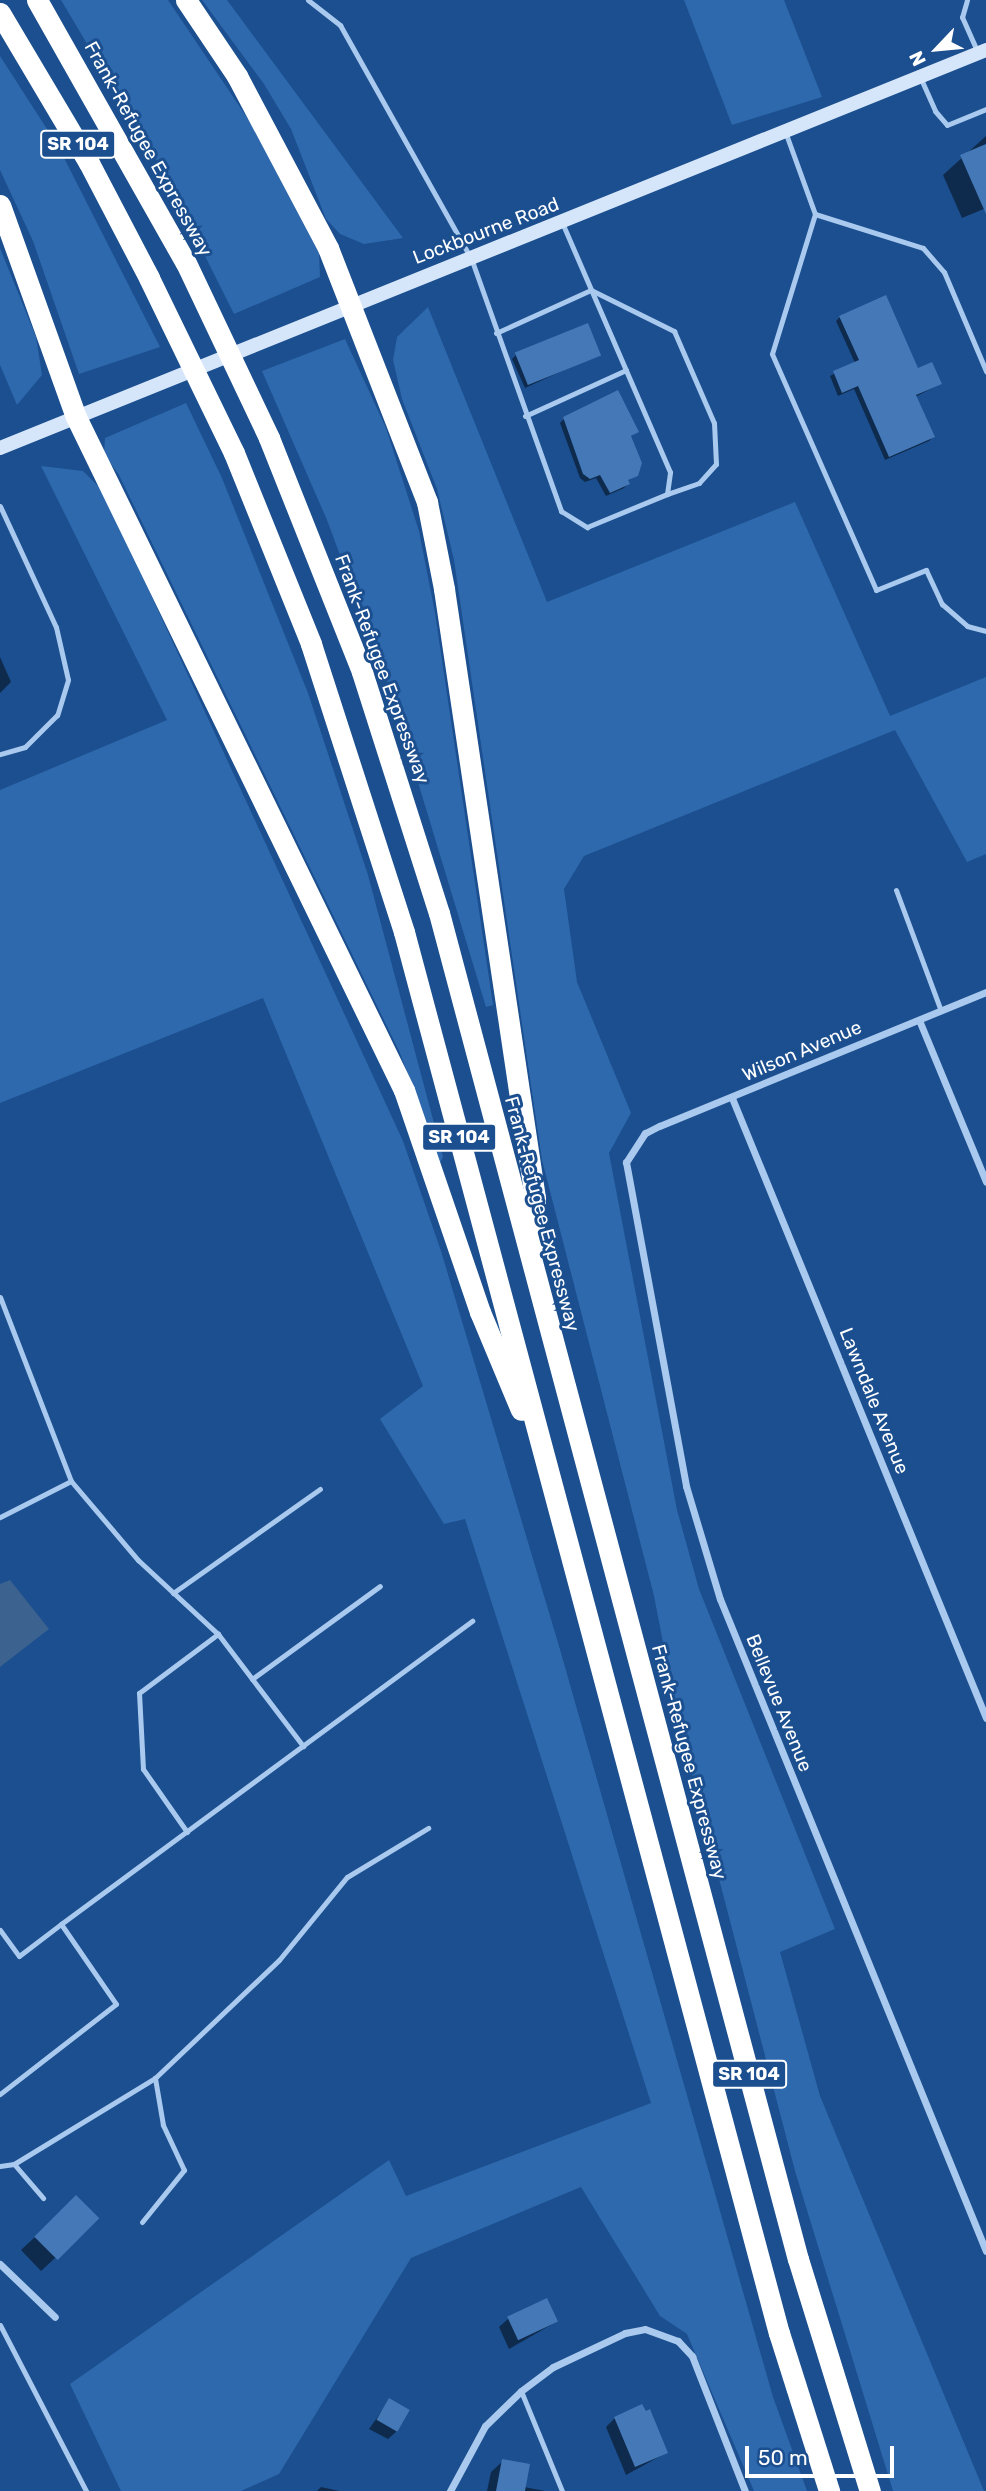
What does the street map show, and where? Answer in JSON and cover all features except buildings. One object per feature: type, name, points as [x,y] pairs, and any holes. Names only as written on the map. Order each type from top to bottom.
[{"type":"highway","name":"Frank-Refugee Expressway","points":[[37,0],[186,263],[269,439],[357,659],[409,813],[798,2259],[870,2491]]},
{"type":"highway","points":[[186,0],[278,148],[328,248],[398,421],[437,545],[535,1198],[533,1272]]},
{"type":"highway","name":"SR 104","points":[[0,13],[89,163],[149,278],[234,453],[311,644],[374,828],[779,2333],[829,2491]]},
{"type":"highway","points":[[0,205],[76,417],[404,1090],[504,1376],[540,1447]]},
{"type":"main road","name":"Lockbourne Road","points":[[0,448],[349,304],[786,134],[982,52]]},
{"type":"street","name":"Wilson Avenue","points":[[635,1145],[659,1126],[986,992]]},
{"type":"street","points":[[919,1020],[986,1182]]},
{"type":"street","name":"Lawndale Avenue","points":[[732,1098],[986,1717]]},
{"type":"street","name":"Bellevue Avenue","points":[[635,1145],[626,1162],[626,1181],[686,1486],[720,1599],[986,2251]]},
{"type":"street","points":[[0,2264],[55,2317]]},
{"type":"street","points":[[450,2491],[485,2426],[521,2391],[553,2367],[625,2333],[645,2329],[678,2342],[692,2356],[745,2491]]},
{"type":"lane","points":[[308,0],[340,25],[471,258],[561,511],[587,527],[699,483],[716,464],[714,423],[674,331],[591,290]]},
{"type":"lane","points":[[967,0],[962,17],[982,52]]},
{"type":"lane","points":[[920,78],[935,111],[947,125],[986,109]]},
{"type":"lane","points":[[786,134],[815,214],[772,354],[876,590],[926,570],[942,604],[967,626],[986,631]]},
{"type":"lane","points":[[815,214],[923,248],[944,272],[986,371]]},
{"type":"lane","points":[[562,222],[670,472],[667,494]]},
{"type":"lane","points":[[496,333],[591,290]]},
{"type":"lane","points":[[525,416],[626,370]]},
{"type":"lane","points":[[0,754],[24,747],[57,715],[68,680],[56,627],[1,511]]},
{"type":"lane","points":[[896,890],[940,1011]]},
{"type":"lane","points":[[0,1297],[71,1481],[138,1560],[218,1634],[303,1746]]},
{"type":"lane","points":[[0,1517],[71,1481]]},
{"type":"lane","points":[[173,1593],[320,1489]]},
{"type":"lane","points":[[252,1679],[380,1586]]},
{"type":"lane","points":[[0,1930],[19,1956],[472,1621]]},
{"type":"lane","points":[[187,1832],[143,1769],[139,1693],[218,1634]]},
{"type":"lane","points":[[0,2166],[14,2164],[155,2078],[279,1960],[347,1877],[428,1828]]},
{"type":"lane","points":[[0,2094],[116,2004],[61,1924]]},
{"type":"lane","points":[[142,2222],[184,2170],[163,2125],[155,2078]]},
{"type":"lane","points":[[14,2164],[43,2198]]},
{"type":"lane","points":[[0,2325],[86,2491]]},
{"type":"lane","points":[[521,2391],[562,2491]]},
{"type":"shaded area","points":[[61,0],[168,0],[250,122],[319,253],[320,277],[234,314],[162,170]]},
{"type":"shaded area","points":[[202,0],[227,0],[403,238],[364,244],[340,234],[326,219],[291,129],[264,84]]},
{"type":"shaded area","points":[[684,0],[784,0],[822,97],[732,125]]},
{"type":"shaded area","points":[[0,56],[58,146],[160,347],[79,374],[33,241],[0,170]]},
{"type":"shaded area","points":[[0,248],[36,337],[42,375],[17,405],[0,365]]},
{"type":"shaded area","points":[[428,307],[547,602],[795,502],[890,716],[986,677],[986,854],[967,862],[895,730],[584,856],[564,889],[577,982],[631,1113],[609,1153],[677,1510],[699,1589],[835,1929],[780,1952],[820,2096],[984,2491],[893,2491],[795,2171],[679,1725],[654,1596],[542,1160],[454,560],[437,489],[402,399],[393,360],[397,337]]},
{"type":"shaded area","points":[[345,339],[386,428],[419,531],[435,613],[493,1005],[486,1007],[391,693],[327,520],[262,371]]},
{"type":"shaded area","points":[[186,403],[222,478],[308,693],[368,875],[443,1157],[440,1163],[400,1053],[119,475],[104,454],[105,438]]},
{"type":"shaded area","points":[[41,466],[83,471],[103,491],[403,1141],[441,1251],[559,1646],[773,2397],[807,2491],[754,2491],[687,2334],[660,2316],[581,2187],[411,2258],[279,2474],[241,2491],[121,2491],[70,2384],[389,2160],[406,2196],[651,2103],[465,1519],[444,1524],[380,1419],[423,1386],[263,998],[0,1103],[0,790],[167,720]]},
{"type":"shaded area","points":[[10,1580],[49,1629],[0,1667],[0,1584]]}]
